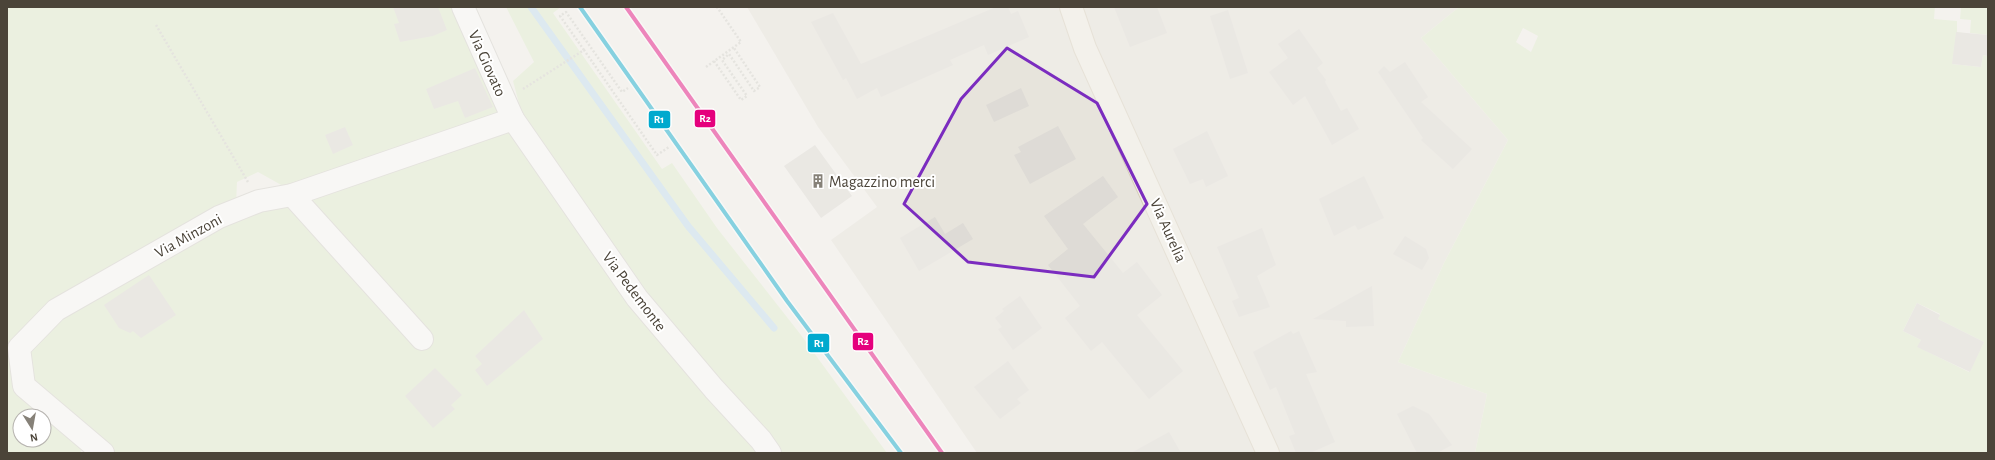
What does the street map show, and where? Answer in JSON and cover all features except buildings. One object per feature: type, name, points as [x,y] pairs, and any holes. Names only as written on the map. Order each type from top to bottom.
[{"type":"main road","name":"Via Aurelia","points":[[1071,7],[1085,48],[1268,453]]},
{"type":"street","name":"Via Giovato","points":[[464,7],[513,119]]},
{"type":"street","name":"Via Minzoni","points":[[103,453],[24,386],[19,348],[56,310],[219,217],[259,201],[292,195],[513,119]]},
{"type":"street","name":"Via Pedemonte","points":[[513,119],[637,298],[714,389],[761,440],[770,453]]},
{"type":"street","points":[[292,195],[422,339]]},
{"type":"path","points":[[706,67],[741,42],[717,7]]},
{"type":"path","points":[[628,88],[622,92],[566,12],[560,16],[657,155],[669,148]]},
{"type":"path","points":[[156,25],[259,201]]},
{"type":"path","points":[[714,61],[741,100],[747,96],[722,60],[730,54],[754,91],[760,87],[734,48]]},
{"type":"path","points":[[499,86],[523,89],[584,50]]},
{"type":"highlighted area","points":[[1007,48],[1097,103],[1147,204],[1094,277],[968,262],[904,204],[961,99]]},
{"type":"shaded area","points":[[747,7],[1459,7],[1421,38],[1508,140],[1444,263],[1398,362],[1487,394],[1475,453],[977,453],[831,240],[877,207],[818,127]]},
{"type":"green space","points":[[7,7],[460,7],[508,116],[292,191],[258,172],[237,182],[236,206],[16,346],[21,388],[44,408],[12,408],[12,448],[52,448],[52,415],[80,439],[81,453],[7,453]]},
{"type":"green space","points":[[506,7],[561,7],[553,13],[662,169],[672,163],[717,228],[801,335],[887,453],[776,453],[641,294],[525,126],[513,81],[534,62]]},
{"type":"green space","points":[[1459,7],[1935,7],[1934,19],[1957,21],[1957,32],[1963,33],[1961,51],[1952,64],[1981,67],[1983,55],[1988,56],[1988,453],[1475,453],[1487,394],[1398,362],[1444,263],[1508,140],[1421,38]],"holes":[[[1523,28],[1538,36],[1531,52],[1516,42]],[[1917,303],[1940,314],[1938,319],[1984,342],[1969,372],[1918,347],[1921,340],[1903,331]]]},
{"type":"green space","points":[[1961,7],[1988,7],[1988,35],[1970,33],[1971,20],[1960,19]]},
{"type":"green space","points":[[511,123],[766,453],[109,453],[27,385],[23,349],[58,313],[221,220]]},
{"type":"waterway","points":[[531,7],[688,226],[774,328]]},
{"type":"transit line","name":"R1","points":[[580,7],[787,301],[901,453]]},
{"type":"transit line","name":"R2","points":[[626,7],[942,453]]},
{"type":"place","name":"Magazzino merci","points":[[818,181]]}]
